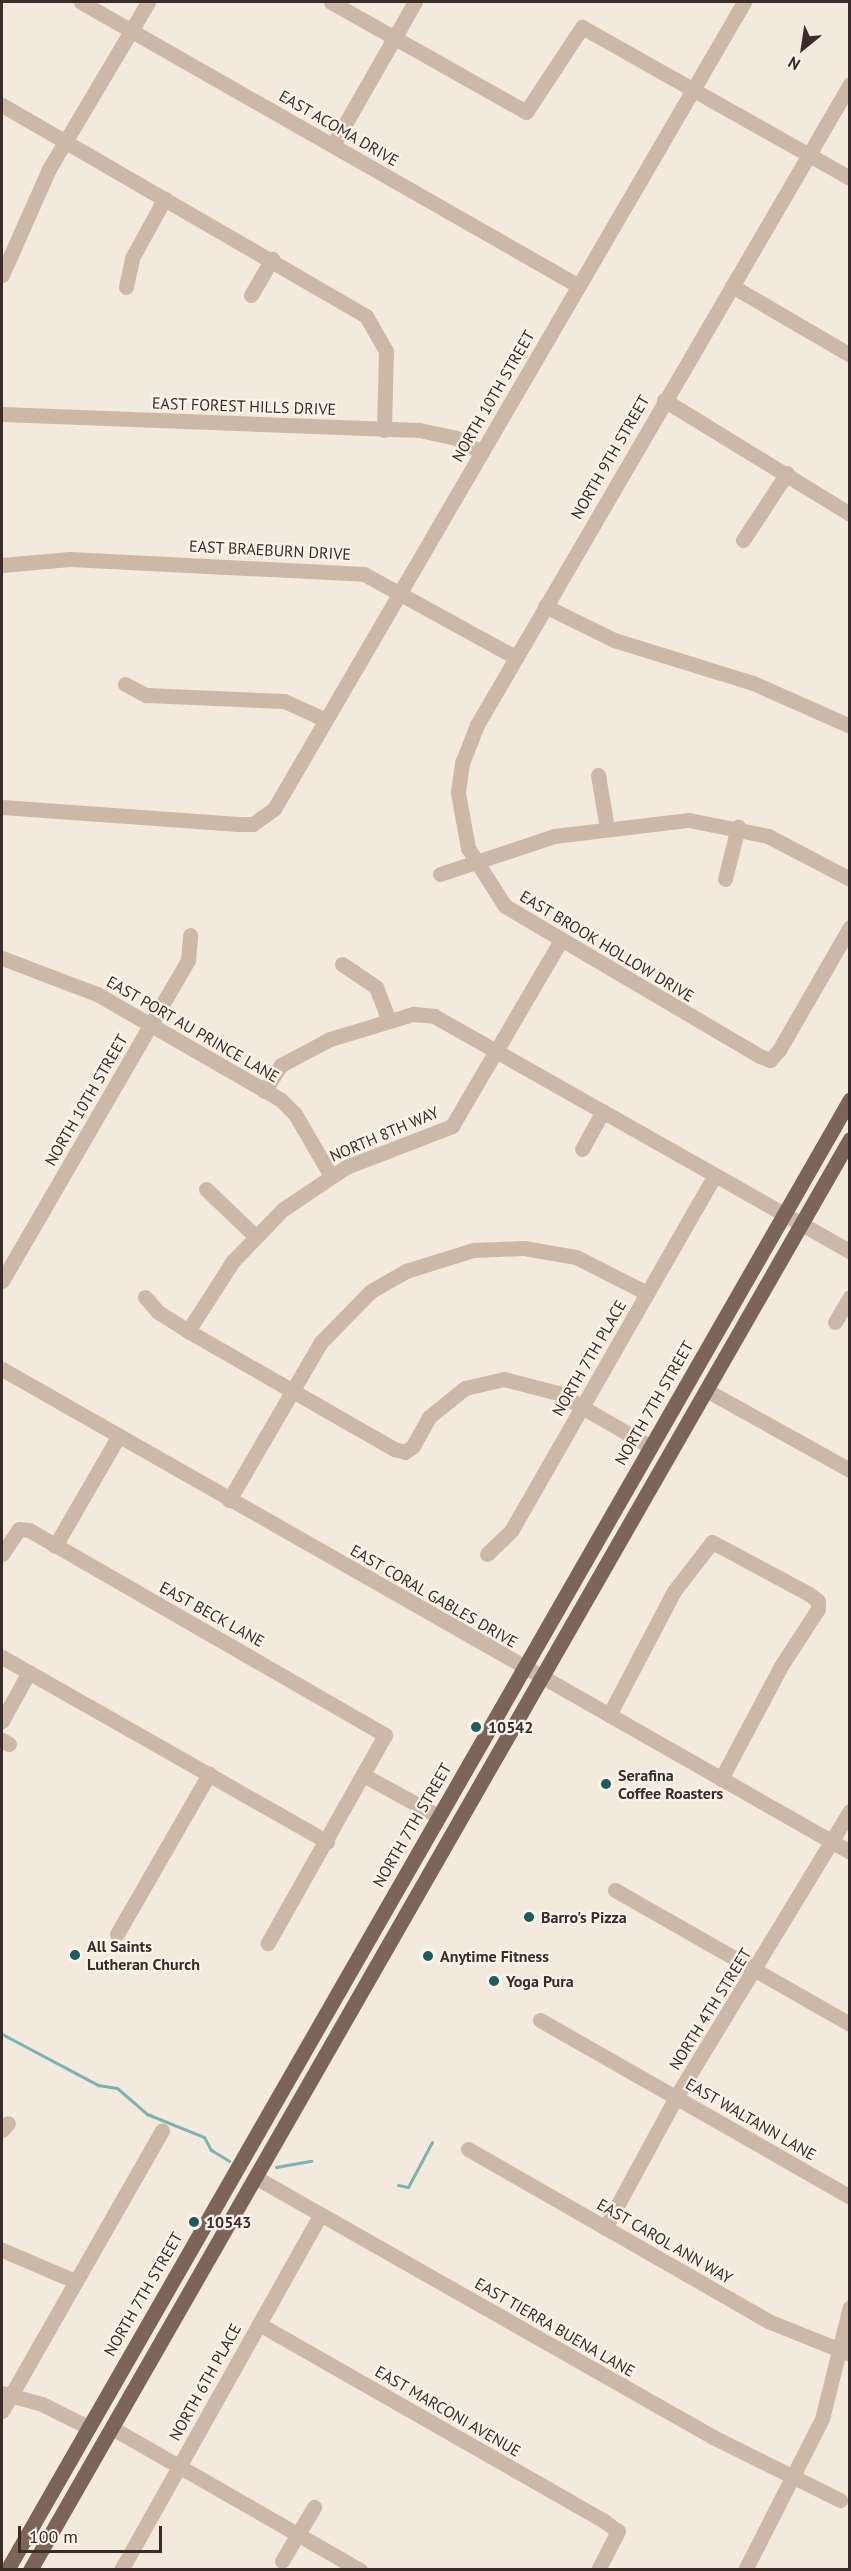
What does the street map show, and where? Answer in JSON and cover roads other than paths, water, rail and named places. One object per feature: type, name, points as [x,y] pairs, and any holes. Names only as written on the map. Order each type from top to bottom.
[{"type":"main road","name":"NORTH 7TH STREET","points":[[7,2570],[849,1099]]},
{"type":"main road","points":[[30,2570],[849,1139]]},
{"type":"main road","points":[[243,2198],[244,2154],[273,2146]]},
{"type":"main road","points":[[73,2495],[71,2480],[91,2440],[88,2427],[131,2395]]},
{"type":"street","name":"EAST ACOMA DRIVE","points":[[81,2],[579,286]]},
{"type":"street","points":[[3,265],[66,141],[148,2]]},
{"type":"street","points":[[331,2],[526,112],[582,27],[849,178]]},
{"type":"street","points":[[333,145],[415,2]]},
{"type":"street","name":"NORTH 10TH STREET","points":[[2,807],[238,824],[253,824],[274,809],[744,2]]},
{"type":"street","name":"NORTH 9TH STREET","points":[[474,863],[461,823],[462,763],[515,657],[544,606],[732,286],[806,153],[849,84]]},
{"type":"street","points":[[2,105],[353,306],[375,325],[387,364],[384,430]]},
{"type":"street","points":[[126,287],[132,258],[165,198]]},
{"type":"street","points":[[251,295],[272,259]]},
{"type":"street","points":[[732,286],[849,355]]},
{"type":"street","points":[[663,400],[787,473],[849,514]]},
{"type":"street","name":"EAST FOREST HILLS DRIVE","points":[[2,414],[440,433],[481,452]]},
{"type":"street","points":[[743,540],[787,473]]},
{"type":"street","name":"EAST BRAEBURN DRIVE","points":[[2,566],[50,559],[364,574],[401,591],[515,657]]},
{"type":"street","points":[[544,606],[614,640],[753,683],[849,726]]},
{"type":"street","points":[[125,684],[146,695],[284,701],[327,720]]},
{"type":"street","points":[[598,775],[607,828]]},
{"type":"street","points":[[440,874],[554,836],[689,820],[738,827],[785,843],[849,879]]},
{"type":"street","points":[[725,879],[738,827]]},
{"type":"street","name":"EAST BROOK HOLLOW DRIVE","points":[[474,863],[505,906],[560,942],[770,1060],[849,927]]},
{"type":"street","name":"NORTH 10TH STREET","points":[[2,1281],[188,960],[190,934]]},
{"type":"street","name":"NORTH 8TH WAY","points":[[188,1331],[255,1236],[331,1176],[452,1126],[560,942]]},
{"type":"street","name":"EAST PORT AU PRINCE LANE","points":[[2,958],[97,994],[264,1091],[295,1114],[331,1176]]},
{"type":"street","points":[[342,964],[376,987],[388,1019]]},
{"type":"street","points":[[264,1091],[289,1059],[388,1019],[434,1016],[849,1251]]},
{"type":"street","points":[[582,1149],[603,1111]]},
{"type":"street","name":"NORTH 7TH PLACE","points":[[487,1554],[511,1531],[716,1175]]},
{"type":"street","points":[[206,1189],[255,1236]]},
{"type":"street","points":[[229,1500],[321,1342],[359,1302],[406,1271],[448,1256],[494,1248],[545,1250],[598,1266],[648,1293]]},
{"type":"street","points":[[146,1297],[158,1312],[188,1331],[405,1452],[448,1399],[482,1383],[534,1383],[582,1406],[649,1446]]},
{"type":"street","points":[[835,1322],[849,1297]]},
{"type":"street","name":"EAST CORAL GABLES DRIVE","points":[[2,1369],[849,1852]]},
{"type":"street","points":[[706,1390],[849,1470]]},
{"type":"street","points":[[56,1546],[118,1437]]},
{"type":"street","name":"EAST BECK LANE","points":[[2,1554],[19,1529],[56,1546],[384,1735],[365,1776]]},
{"type":"street","points":[[609,1715],[674,1591],[712,1542],[818,1601],[721,1779]]},
{"type":"street","points":[[2,1657],[327,1842]]},
{"type":"street","points":[[2,1721],[29,1672]]},
{"type":"street","points":[[117,1934],[209,1774]]},
{"type":"street","points":[[268,1943],[365,1776],[438,1816]]},
{"type":"street","name":"NORTH 4TH STREET","points":[[605,2228],[676,2097],[755,1970],[849,1811]]},
{"type":"street","points":[[615,1890],[849,2024]]},
{"type":"street","name":"EAST WALTANN LANE","points":[[540,2020],[849,2197]]},
{"type":"street","points":[[2,2411],[6,2394],[75,2281],[162,2130]]},
{"type":"street","name":"EAST CAROL ANN WAY","points":[[468,2149],[768,2321],[845,2353]]},
{"type":"street","name":"EAST TIERRA BUENA LANE","points":[[255,2177],[795,2480],[840,2500]]},
{"type":"street","name":"NORTH 6TH PLACE","points":[[121,2570],[321,2214]]},
{"type":"street","points":[[2,2250],[75,2281]]},
{"type":"street","points":[[745,2570],[795,2480],[822,2419],[845,2353],[849,2307]]},
{"type":"street","name":"EAST MARCONI AVENUE","points":[[259,2324],[618,2531],[598,2570]]},
{"type":"street","points":[[6,2394],[88,2427]]},
{"type":"street","points":[[112,2428],[360,2570]]},
{"type":"street","points":[[282,2561],[314,2507]]},
{"type":"waterway","points":[[2,2034],[98,2085],[117,2088],[147,2114],[204,2137],[211,2150],[229,2161]]},
{"type":"waterway","points":[[398,2185],[408,2187],[432,2142]]},
{"type":"waterway","points":[[276,2167],[311,2161]]},
{"type":"place","name":"10542","points":[[476,1727]]},
{"type":"place","name":"Serafina Coffee Roasters","points":[[606,1784]]},
{"type":"place","name":"Barro's Pizza","points":[[529,1917]]},
{"type":"place","name":"All Saints Lutheran Church","points":[[75,1955]]},
{"type":"place","name":"Anytime Fitness","points":[[428,1956]]},
{"type":"place","name":"Yoga Pura","points":[[494,1981]]},
{"type":"place","name":"10543","points":[[194,2222]]}]
